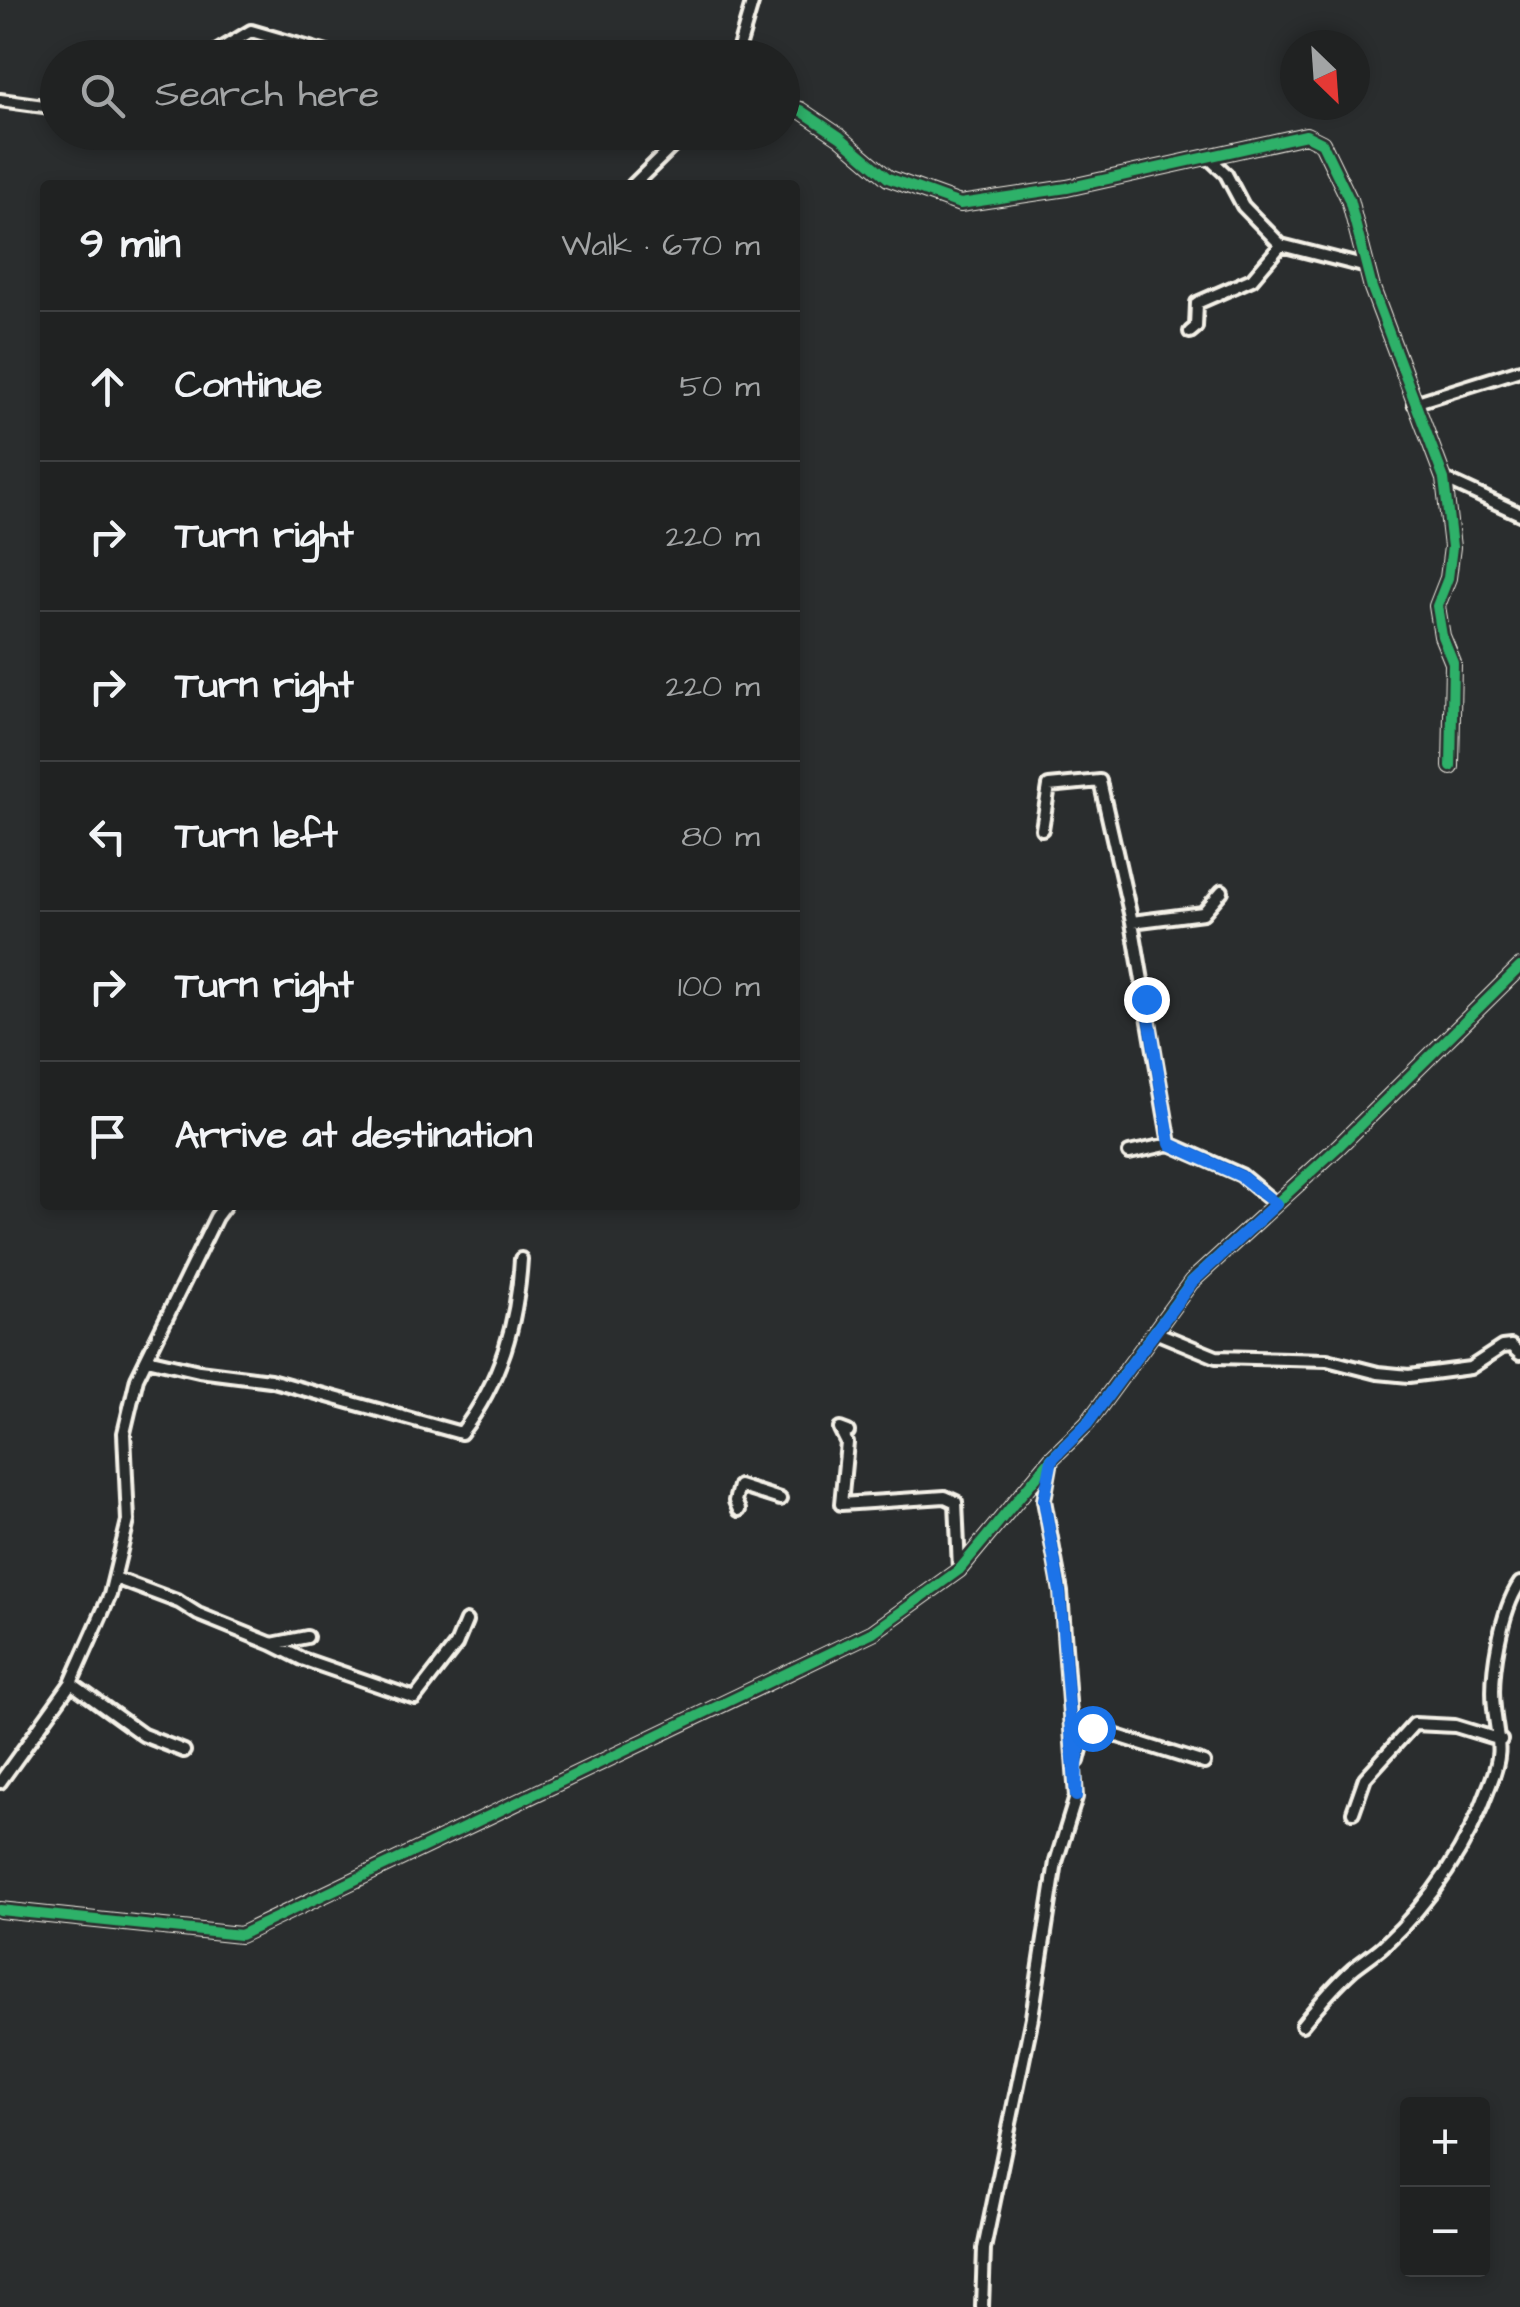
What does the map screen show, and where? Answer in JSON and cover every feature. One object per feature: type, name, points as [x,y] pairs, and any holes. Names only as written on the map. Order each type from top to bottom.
[{"type":"street","points":[[741,40],[753,0]]},
{"type":"street","points":[[236,40],[251,31],[282,40]]},
{"type":"street","points":[[0,100],[40,106]]},
{"type":"street","points":[[800,110],[840,137],[888,178],[960,204],[1068,188],[1306,136],[1322,143],[1349,199],[1366,267],[1444,479],[1452,547],[1448,578],[1437,606],[1442,636],[1453,663],[1451,767]]},
{"type":"street","points":[[638,180],[669,150]]},
{"type":"street","points":[[1208,157],[1226,174],[1243,206],[1281,245],[1366,267]]},
{"type":"street","points":[[1190,332],[1196,327],[1196,304],[1252,279],[1281,245]]},
{"type":"street","points":[[1414,402],[1520,370]]},
{"type":"street","points":[[1444,479],[1520,514]]},
{"type":"street","points":[[1042,829],[1049,786],[1100,782],[1132,922],[1170,1144]]},
{"type":"street","points":[[1132,922],[1203,913],[1222,892]]},
{"type":"street","points":[[0,1910],[240,1935],[874,1632],[959,1570],[1052,1459],[1087,1424],[1192,1282],[1520,967]]},
{"type":"street","points":[[1129,1152],[1170,1144],[1241,1176],[1276,1204]]},
{"type":"street","points":[[0,1782],[70,1683],[110,1596],[128,1521],[124,1432],[137,1378],[221,1210]]},
{"type":"street","points":[[147,1359],[199,1371],[270,1380],[461,1433],[480,1408],[502,1363],[518,1301],[521,1260]]},
{"type":"street","points":[[1155,1332],[1216,1357],[1327,1360],[1409,1376],[1470,1368],[1502,1347],[1511,1346],[1520,1354]]},
{"type":"street","points":[[848,1432],[840,1430],[847,1443],[840,1504],[946,1497],[956,1502],[959,1570]]},
{"type":"street","points":[[1052,1459],[1044,1500],[1060,1592],[1076,1796]]},
{"type":"street","points":[[739,1510],[735,1501],[739,1486],[780,1498]]},
{"type":"street","points":[[114,1578],[179,1602],[302,1659],[415,1698],[456,1645],[466,1621]]},
{"type":"street","points":[[1302,2025],[1353,1970],[1383,1946],[1442,1881],[1480,1810],[1494,1777],[1501,1740],[1494,1708],[1502,1628],[1512,1594],[1520,1584]]},
{"type":"street","points":[[272,1644],[307,1637]]},
{"type":"street","points":[[70,1683],[144,1736],[184,1751]]},
{"type":"street","points":[[1353,1812],[1365,1778],[1414,1724],[1455,1726],[1501,1740]]},
{"type":"street","points":[[982,2307],[984,2249],[1032,2017],[1056,1862],[1076,1796],[1079,1750],[1092,1728],[1204,1764]]},
{"type":"cycle path","points":[[800,110],[840,137],[888,178],[960,204],[1067,188],[1306,135],[1322,143],[1349,199],[1372,288],[1444,479],[1452,547],[1448,578],[1437,606],[1442,636],[1453,663],[1451,767]]},
{"type":"cycle path","points":[[0,1910],[240,1935],[873,1632],[959,1570],[1051,1459],[1087,1424],[1191,1282],[1338,1147],[1520,967]]},
{"type":"route","points":[[1092,1728],[1079,1750],[1076,1796],[1060,1592],[1044,1500],[1052,1459],[1087,1424],[1192,1282],[1276,1204],[1241,1176],[1170,1144],[1146,999]]}]
